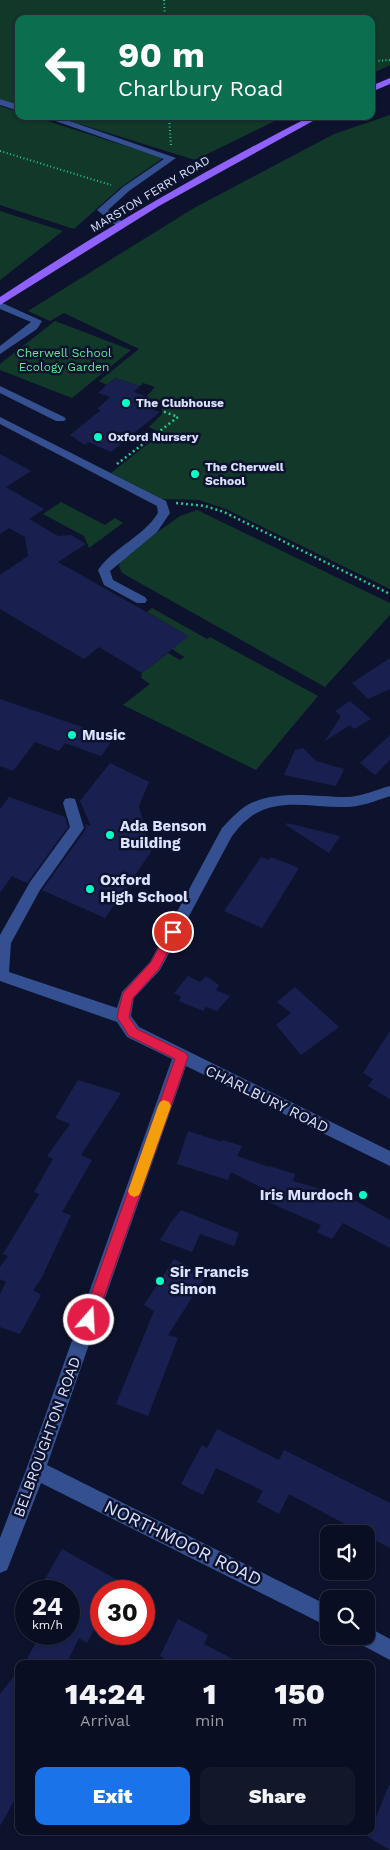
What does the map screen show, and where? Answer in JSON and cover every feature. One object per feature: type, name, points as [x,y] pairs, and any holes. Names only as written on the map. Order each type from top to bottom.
[{"type":"main road","points":[[375,87],[390,81]]},
{"type":"main road","name":"MARSTON FERRY ROAD","points":[[0,303],[121,225],[213,170],[310,120]]},
{"type":"street","points":[[0,102],[15,107]]},
{"type":"street","points":[[57,120],[171,158],[126,189],[102,210],[121,225]]},
{"type":"street","points":[[0,303],[37,320],[33,327],[0,351]]},
{"type":"street","points":[[0,389],[60,419]]},
{"type":"street","points":[[0,420],[162,504],[164,512],[159,524],[114,558],[104,570],[108,582],[141,600]]},
{"type":"street","points":[[70,803],[77,828],[35,886],[3,943],[0,975],[123,1017],[127,996],[155,966],[227,832],[244,814],[265,804],[298,798],[346,802],[362,800],[390,791]]},
{"type":"street","name":"CHARLBURY ROAD","points":[[123,1017],[133,1032],[390,1159]]},
{"type":"street","name":"BELBROUGHTON ROAD","points":[[0,1562],[36,1470],[182,1057]]},
{"type":"street","name":"NORTHMOOR ROAD","points":[[36,1470],[320,1612]]},
{"type":"street","points":[[375,1642],[390,1650]]},
{"type":"path","points":[[164,0],[165,15]]},
{"type":"path","points":[[376,60],[390,60]]},
{"type":"path","points":[[168,156],[171,153],[169,120]]},
{"type":"path","points":[[0,151],[126,189]]},
{"type":"path","points":[[105,474],[178,417],[162,411]]},
{"type":"path","points":[[162,504],[184,502],[224,512],[390,594]]},
{"type":"green space","points":[[0,0],[390,0],[390,65],[375,72],[375,15],[15,15],[15,104],[0,99]]},
{"type":"green space","points":[[0,106],[15,111],[15,120],[44,120],[163,158],[120,188],[74,229],[0,205]]},
{"type":"green space","points":[[390,115],[390,589],[226,509],[199,500],[162,499],[111,473],[159,435],[157,431],[149,427],[162,414],[162,409],[167,403],[146,397],[155,387],[143,383],[140,386],[115,378],[107,385],[99,381],[139,349],[64,313],[50,321],[28,311],[194,208],[334,134]]},
{"type":"green space","points":[[67,120],[277,120],[195,160]]},
{"type":"green space","points":[[0,211],[63,231],[0,280]]},
{"type":"green space","name":"Cherwell School Ecology Garden","points":[[55,321],[131,350],[72,398],[0,370],[0,364]]},
{"type":"green space","points":[[61,502],[105,525],[115,518],[123,523],[89,548],[84,536],[43,514]]},
{"type":"green space","points":[[197,510],[390,603],[390,615],[325,687],[122,573],[119,566],[121,558],[180,516]]},
{"type":"green space","points":[[152,608],[207,639],[210,637],[318,696],[256,770],[123,705],[150,684],[141,678],[142,673],[168,653],[180,660],[184,657],[172,649],[188,636],[147,612]]},
{"type":"building","points":[[115,378],[140,386],[134,392],[153,399],[145,407],[160,412],[111,452],[88,442],[85,445],[70,435],[101,410],[97,409],[110,397],[98,393]]},
{"type":"building","points":[[0,454],[31,471],[6,487],[44,509],[29,519],[58,536],[71,535],[86,544],[58,562],[189,636],[142,673],[99,647],[84,659],[0,609],[0,575],[28,556],[25,537],[9,528],[0,534]]},
{"type":"building","points":[[390,658],[390,689],[368,699],[352,683]]},
{"type":"building","name":"Music","points":[[0,699],[114,738],[101,756],[65,743],[59,751],[35,742],[13,771],[0,766]]},
{"type":"building","points":[[350,701],[371,719],[354,729],[350,725],[325,741],[341,716],[335,711]]},
{"type":"building","points":[[390,735],[390,760],[375,775],[360,763]]},
{"type":"building","points":[[303,748],[316,761],[344,769],[336,786],[284,775],[295,750]]},
{"type":"building","name":"Ada Benson Building","points":[[110,763],[149,782],[139,806],[151,852],[105,918],[42,890],[86,829],[85,824],[91,826],[80,801]]},
{"type":"building","points":[[9,797],[65,817],[68,827],[27,883],[12,876],[0,893],[0,809]]},
{"type":"building","points":[[287,823],[340,836],[329,853],[286,825]]},
{"type":"building","points":[[261,857],[269,860],[271,857],[299,868],[262,928],[224,911]]},
{"type":"building","points":[[188,976],[200,982],[206,976],[219,985],[216,990],[230,996],[217,1011],[206,1007],[203,1011],[179,1001],[181,997],[174,993]]},
{"type":"building","points":[[295,987],[339,1027],[301,1055],[276,1025],[291,1013],[277,1002]]},
{"type":"building","points":[[390,1031],[390,1099],[368,1086],[373,1079],[363,1073]]},
{"type":"building","points":[[78,1080],[121,1093],[81,1155],[92,1160],[62,1212],[71,1215],[41,1279],[33,1290],[41,1295],[20,1334],[0,1327],[0,1294],[6,1282],[0,1279],[0,1267],[8,1256],[3,1254],[39,1194],[34,1192],[53,1159],[47,1156],[70,1124],[55,1118]]},
{"type":"building","points":[[188,1131],[242,1146],[237,1156],[295,1174],[293,1181],[340,1195],[341,1193],[390,1220],[390,1248],[343,1223],[332,1239],[317,1232],[321,1225],[259,1198],[262,1188],[231,1172],[228,1180],[177,1164]]},
{"type":"building","points":[[181,1210],[239,1233],[234,1246],[200,1234],[192,1252],[160,1240]]},
{"type":"building","points":[[174,1259],[206,1276],[168,1335],[178,1338],[148,1416],[116,1404],[154,1311],[144,1305]]},
{"type":"building","points":[[217,1429],[279,1460],[284,1450],[390,1503],[390,1548],[375,1540],[375,1525],[347,1525],[289,1494],[279,1514],[257,1502],[263,1491],[216,1468],[203,1495],[181,1484],[202,1445],[207,1448]]},
{"type":"building","points":[[62,1549],[117,1580],[90,1580],[90,1637],[87,1643],[80,1639],[80,1580],[44,1580]]},
{"type":"building","points":[[178,1619],[208,1635],[204,1644],[234,1660],[168,1660],[160,1656]]},
{"type":"building","points":[[35,1645],[76,1645],[68,1660],[26,1660]]},
{"type":"building","points":[[15,1675],[15,1799],[0,1826],[0,1694]]},
{"type":"building","points":[[390,1785],[390,1850],[368,1837],[369,1835],[375,1835],[375,1820]]},
{"type":"slow traffic","points":[[134,1191],[164,1106]]},
{"type":"place","name":"The Clubhouse","points":[[126,403]]},
{"type":"place","name":"Oxford Nursery","points":[[98,437]]},
{"type":"place","name":"The Cherwell School","points":[[195,474]]},
{"type":"place","name":"Music","points":[[72,735]]},
{"type":"place","name":"Ada Benson Building","points":[[110,835]]},
{"type":"place","name":"Oxford High School","points":[[90,889]]},
{"type":"place","name":"Iris Murdoch","points":[[363,1195]]},
{"type":"place","name":"Sir Francis Simon","points":[[160,1281]]},
{"type":"route","points":[[89,1320],[182,1057],[133,1032],[123,1017],[127,996],[155,966],[173,932]]}]
